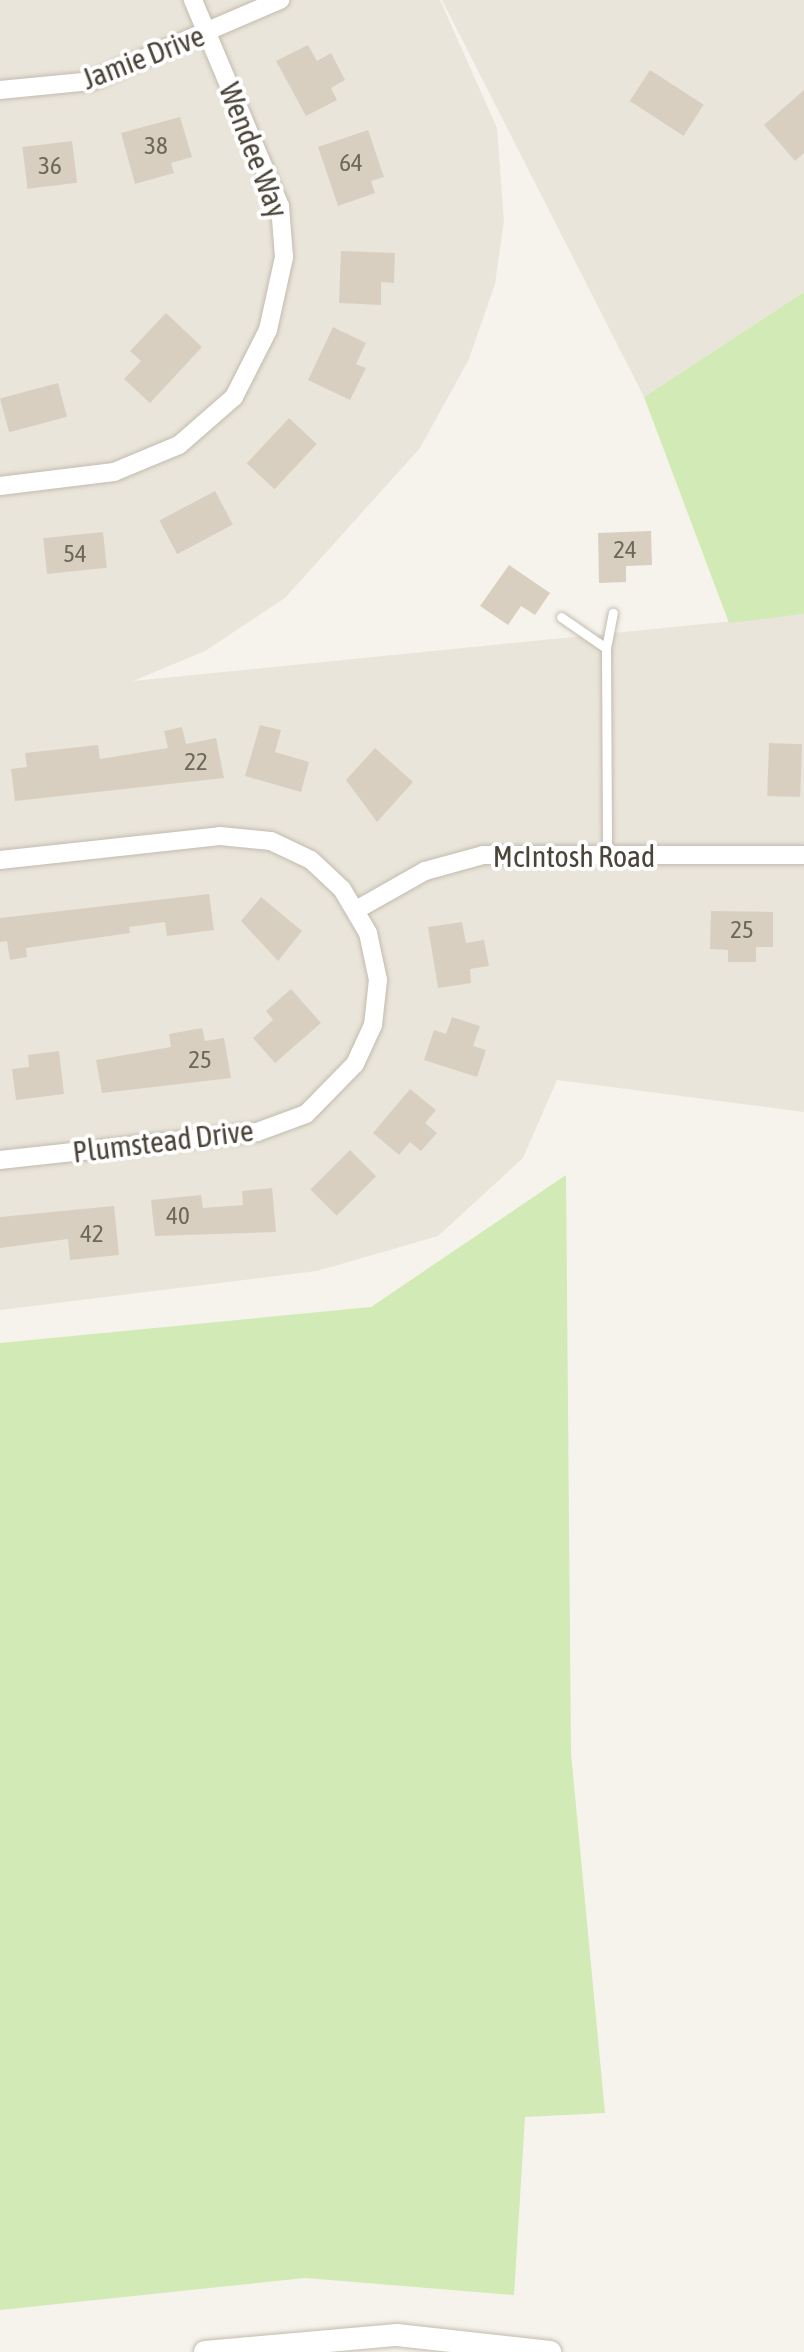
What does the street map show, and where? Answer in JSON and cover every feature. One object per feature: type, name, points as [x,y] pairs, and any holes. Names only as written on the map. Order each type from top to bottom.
[{"type":"street","name":"Wendee Way","points":[[0,486],[114,472],[158,456],[216,415],[258,354],[280,284],[280,206],[193,0]]},
{"type":"street","name":"Jamie Drive","points":[[0,90],[90,80],[280,0]]},
{"type":"street","name":"Plumstead Drive","points":[[0,860],[259,839],[310,860],[356,910],[375,958],[373,1024],[355,1064],[306,1114],[234,1135],[0,1160]]},
{"type":"street","name":"McIntosh Road","points":[[356,910],[461,860],[804,855]]},
{"type":"street","points":[[205,2352],[397,2335],[550,2352]]},
{"type":"lane","points":[[607,855],[606,648],[613,613]]},
{"type":"lane","points":[[562,617],[606,648]]},
{"type":"shaded area","points":[[0,0],[440,0],[497,128],[504,221],[495,284],[469,359],[420,448],[285,598],[205,651],[133,681],[804,614],[804,1112],[557,1080],[523,1158],[438,1236],[317,1271],[0,1310]]},
{"type":"shaded area","points":[[442,0],[804,0],[804,292],[644,397]]},
{"type":"green space","points":[[804,292],[804,614],[729,623],[644,397]]},
{"type":"green space","points":[[566,1175],[571,1753],[605,2113],[525,2117],[514,2295],[305,2278],[0,2310],[0,1343],[371,1307]]},
{"type":"building","points":[[308,45],[317,61],[331,53],[345,80],[331,88],[337,100],[306,116],[276,61]]},
{"type":"building","points":[[650,70],[704,105],[684,136],[630,101]]},
{"type":"building","points":[[804,90],[804,153],[795,161],[764,125]]},
{"type":"building","points":[[180,117],[192,157],[171,163],[174,173],[135,184],[121,133]]},
{"type":"building","points":[[368,130],[384,177],[371,181],[375,193],[338,206],[318,147]]},
{"type":"building","points":[[72,141],[77,183],[27,189],[22,147]]},
{"type":"building","points":[[341,251],[395,253],[394,283],[381,282],[381,305],[339,303]]},
{"type":"building","points":[[166,313],[202,347],[150,403],[124,379],[141,361],[130,351]]},
{"type":"building","points":[[333,327],[366,343],[356,364],[366,368],[350,400],[308,380]]},
{"type":"building","points":[[58,383],[67,417],[9,432],[0,399]]},
{"type":"building","points":[[289,418],[317,444],[275,489],[247,463]]},
{"type":"building","points":[[215,491],[233,525],[177,554],[159,521]]},
{"type":"building","points":[[651,531],[652,565],[626,566],[626,582],[599,583],[598,533]]},
{"type":"building","points":[[103,532],[107,568],[47,574],[43,538]]},
{"type":"building","points":[[509,565],[550,593],[535,615],[521,606],[508,625],[480,606]]},
{"type":"building","points":[[260,725],[281,730],[275,752],[309,762],[301,792],[245,776]]},
{"type":"building","points":[[182,727],[186,744],[216,738],[224,778],[15,801],[11,769],[27,767],[25,753],[98,745],[100,759],[168,748],[164,731]]},
{"type":"building","points":[[769,743],[802,744],[800,797],[767,796]]},
{"type":"building","points":[[375,748],[413,782],[377,822],[346,780]]},
{"type":"building","points":[[209,894],[214,930],[167,936],[165,922],[129,927],[130,933],[26,948],[27,957],[10,960],[7,941],[0,942],[0,918]]},
{"type":"building","points":[[261,897],[302,931],[278,961],[241,921]]},
{"type":"building","points":[[711,911],[773,912],[773,947],[756,947],[756,962],[728,962],[728,950],[710,949]]},
{"type":"building","points":[[462,922],[466,943],[484,940],[489,966],[470,969],[471,983],[438,988],[428,927]]},
{"type":"building","points":[[291,989],[321,1023],[275,1063],[253,1038],[273,1020],[266,1011]]},
{"type":"building","points":[[452,1017],[480,1026],[473,1046],[486,1050],[477,1077],[424,1060],[434,1030],[446,1034]]},
{"type":"building","points":[[202,1028],[205,1041],[224,1038],[231,1078],[102,1093],[96,1060],[171,1047],[169,1034]]},
{"type":"building","points":[[59,1051],[64,1094],[16,1100],[12,1069],[29,1067],[28,1055]]},
{"type":"building","points":[[410,1089],[436,1110],[425,1123],[437,1133],[421,1151],[410,1142],[399,1155],[373,1133]]},
{"type":"building","points":[[350,1150],[376,1176],[337,1216],[310,1190]]},
{"type":"building","points":[[272,1188],[276,1232],[155,1236],[151,1200],[201,1195],[203,1208],[243,1205],[242,1191]]},
{"type":"building","points":[[114,1206],[119,1255],[70,1260],[68,1239],[0,1248],[0,1217]]}]
